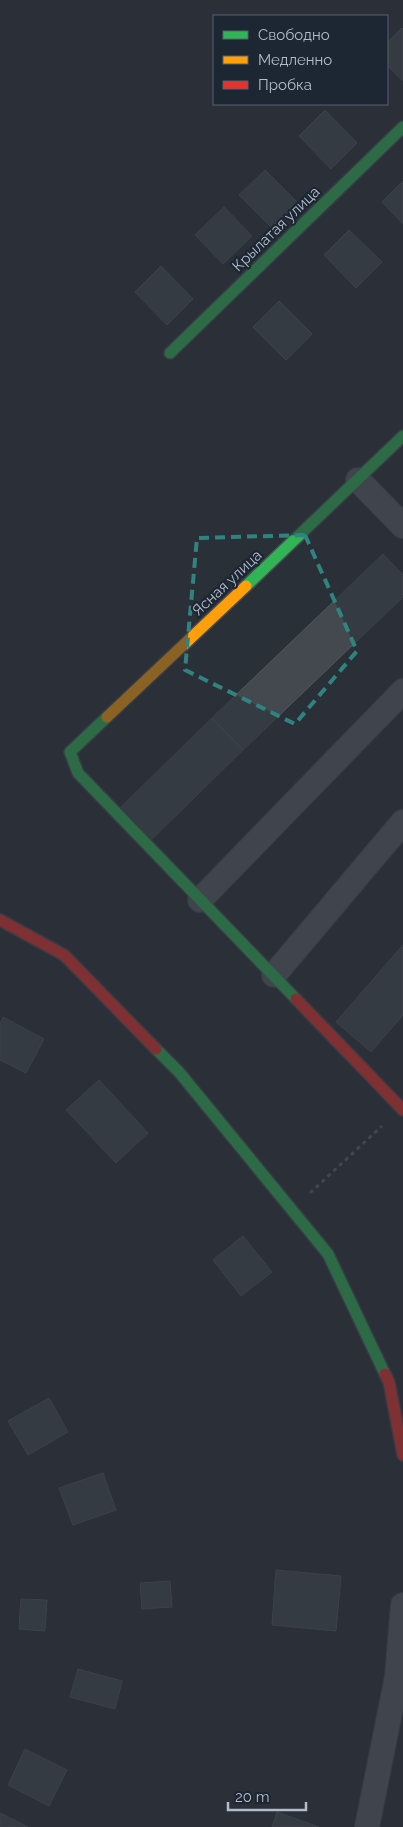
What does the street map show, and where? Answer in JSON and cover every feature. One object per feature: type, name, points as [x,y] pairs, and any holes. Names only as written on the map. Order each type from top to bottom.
[{"type":"street","name":"Крылатая улица","points":[[170,353],[403,127]]},
{"type":"street","name":"Ясная улица","points":[[200,900],[78,773],[70,752],[403,436]]},
{"type":"street","points":[[358,480],[403,526]]},
{"type":"street","points":[[402,1109],[200,900],[403,691]]},
{"type":"street","points":[[274,975],[403,822]]},
{"type":"street","points":[[0,920],[64,955],[178,1072],[328,1254],[389,1382],[403,1455]]},
{"type":"street","points":[[367,1827],[397,1677],[403,1605]]},
{"type":"path","points":[[292,1210],[402,1109]]},
{"type":"highlighted area","points":[[305,535],[357,651],[295,724],[185,670],[197,538]]},
{"type":"building","points":[[403,29],[403,81],[388,66],[388,42]]},
{"type":"building","points":[[325,110],[357,143],[331,169],[299,136]]},
{"type":"building","points":[[265,170],[298,203],[272,228],[239,195]]},
{"type":"building","points":[[403,181],[403,224],[382,202]]},
{"type":"building","points":[[224,207],[252,236],[223,264],[195,235]]},
{"type":"building","points":[[349,230],[382,262],[356,288],[324,255]]},
{"type":"building","points":[[161,266],[193,299],[167,325],[135,292]]},
{"type":"building","points":[[279,301],[312,334],[286,360],[253,327]]},
{"type":"building","points":[[383,554],[403,575],[403,597],[243,750],[212,718]]},
{"type":"building","points":[[212,718],[243,750],[151,840],[120,808]]},
{"type":"building","points":[[403,945],[403,1015],[371,1052],[336,1022]]},
{"type":"building","points":[[3,1017],[44,1039],[26,1073],[0,1060],[0,1024]]},
{"type":"building","points":[[99,1080],[148,1133],[116,1163],[66,1110]]},
{"type":"building","points":[[243,1236],[272,1272],[241,1296],[213,1260]]},
{"type":"building","points":[[49,1398],[68,1432],[28,1455],[8,1421]]},
{"type":"building","points":[[103,1473],[116,1510],[73,1525],[59,1488]]},
{"type":"building","points":[[276,1570],[341,1576],[336,1631],[272,1625]]},
{"type":"building","points":[[170,1581],[172,1607],[142,1609],[140,1583]]},
{"type":"building","points":[[21,1599],[47,1600],[45,1631],[19,1629]]},
{"type":"building","points":[[78,1669],[122,1681],[115,1709],[70,1697]]},
{"type":"building","points":[[25,1749],[67,1770],[49,1806],[8,1785]]},
{"type":"building","points":[[277,1812],[319,1827],[272,1827]]},
{"type":"building","points":[[0,1813],[28,1827],[0,1827]]},
{"type":"traffic: fast","points":[[170,353],[403,127]]},
{"type":"traffic: fast","points":[[246,586],[403,436]]},
{"type":"traffic: fast","points":[[107,717],[70,752],[78,773],[296,999]]},
{"type":"traffic: fast","points":[[156,1049],[179,1072],[328,1254],[385,1374]]},
{"type":"traffic: slow","points":[[107,717],[246,586]]},
{"type":"traffic: jam","points":[[0,920],[64,955],[156,1049]]},
{"type":"traffic: jam","points":[[296,999],[403,1110]]},
{"type":"traffic: jam","points":[[385,1374],[389,1382],[403,1455]]}]
